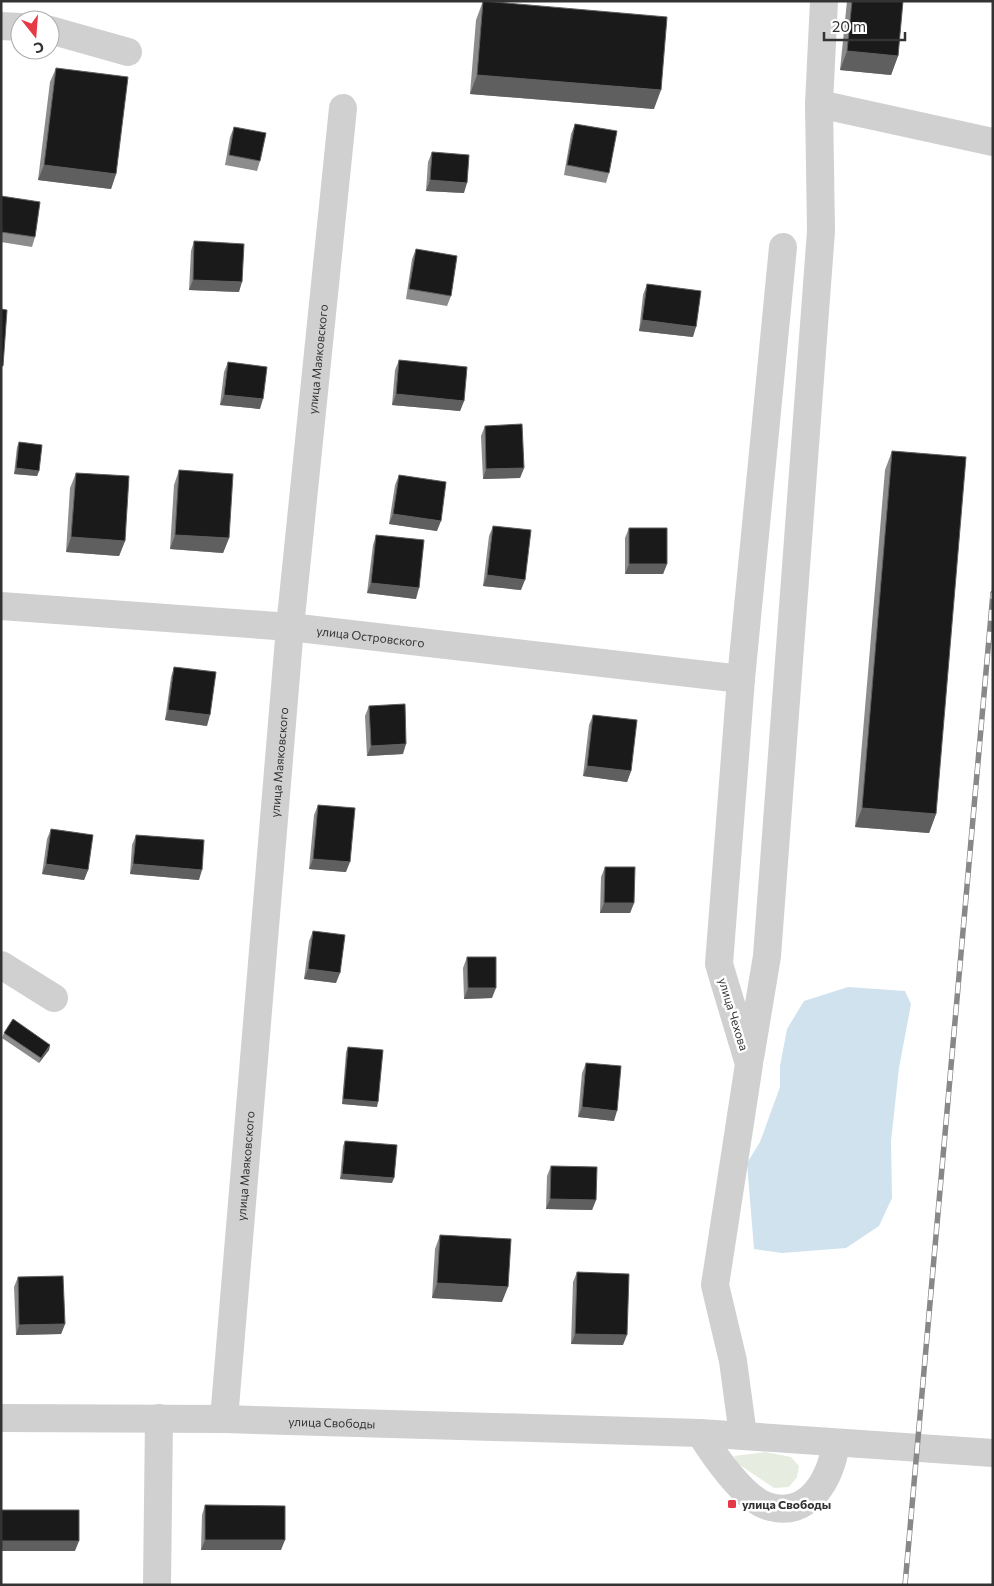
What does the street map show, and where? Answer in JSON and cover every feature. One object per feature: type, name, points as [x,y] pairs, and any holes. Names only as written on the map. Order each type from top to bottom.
[{"type":"street","points":[[749,1064],[767,956],[822,230],[819,104],[824,1]]},
{"type":"street","points":[[60,33],[128,52]]},
{"type":"street","points":[[819,104],[993,142]]},
{"type":"street","name":"улица Маяковского","points":[[224,1418],[290,627],[343,108]]},
{"type":"street","name":"улица Чехова","points":[[744,1435],[733,1361],[715,1285],[749,1064],[719,964],[741,679],[783,247]]},
{"type":"street","name":"улица Островского","points":[[1,606],[290,627],[741,679]]},
{"type":"street","points":[[1,965],[54,998]]},
{"type":"street","name":"улица Свободы","points":[[1,1418],[224,1418],[700,1433],[993,1453]]},
{"type":"street","points":[[156,1585],[158,1418]]},
{"type":"street","points":[[700,1433],[719,1462],[745,1491],[767,1506],[788,1508],[810,1500],[823,1484],[833,1464],[836,1443]]},
{"type":"shaded area","points":[[765,1452],[791,1457],[799,1466],[797,1477],[789,1487],[774,1488],[737,1463],[734,1456]]},
{"type":"water","points":[[848,987],[905,991],[911,1004],[899,1068],[891,1141],[892,1198],[879,1226],[846,1248],[782,1253],[754,1249],[747,1163],[760,1142],[780,1087],[780,1066],[787,1029],[804,1001]]},
{"type":"building","points":[[483,1],[667,17],[661,90],[477,75]]},
{"type":"building","points":[[852,1],[903,1],[898,56],[847,51]]},
{"type":"building","points":[[56,68],[128,77],[116,174],[44,165]]},
{"type":"building","points":[[575,124],[617,131],[609,173],[567,165]]},
{"type":"building","points":[[234,127],[266,133],[260,161],[229,155]]},
{"type":"building","points":[[432,152],[469,155],[467,183],[430,180]]},
{"type":"building","points":[[1,196],[40,202],[35,237],[1,232]]},
{"type":"building","points":[[194,241],[244,244],[242,282],[193,280]]},
{"type":"building","points":[[416,249],[457,256],[451,296],[409,289]]},
{"type":"building","points":[[647,284],[701,291],[696,327],[642,320]]},
{"type":"building","points":[[1,309],[7,310],[3,366],[1,366]]},
{"type":"building","points":[[399,360],[467,367],[464,401],[396,394]]},
{"type":"building","points":[[228,362],[267,367],[263,399],[224,395]]},
{"type":"building","points":[[522,424],[524,468],[486,469],[485,426]]},
{"type":"building","points":[[19,442],[42,445],[39,471],[16,468]]},
{"type":"building","points":[[892,451],[966,457],[936,814],[862,808]]},
{"type":"building","points":[[179,470],[233,474],[229,538],[175,535]]},
{"type":"building","points":[[76,473],[129,476],[125,541],[71,537]]},
{"type":"building","points":[[399,475],[446,482],[441,521],[393,514]]},
{"type":"building","points":[[493,526],[531,530],[525,580],[487,575]]},
{"type":"building","points":[[629,528],[667,528],[667,564],[629,564]]},
{"type":"building","points":[[376,535],[424,540],[419,588],[371,583]]},
{"type":"building","points":[[174,667],[216,672],[210,715],[168,710]]},
{"type":"building","points":[[405,704],[406,744],[371,746],[369,706]]},
{"type":"building","points":[[593,715],[637,720],[631,771],[587,766]]},
{"type":"building","points":[[318,805],[355,808],[350,862],[313,859]]},
{"type":"building","points":[[51,829],[93,835],[88,870],[46,864]]},
{"type":"building","points":[[136,835],[204,840],[202,870],[133,864]]},
{"type":"building","points":[[605,867],[635,867],[634,903],[604,903]]},
{"type":"building","points":[[313,931],[345,935],[340,973],[308,969]]},
{"type":"building","points":[[467,957],[496,957],[496,988],[468,988]]},
{"type":"building","points":[[13,1019],[50,1045],[41,1058],[4,1033]]},
{"type":"building","points":[[348,1047],[383,1050],[378,1102],[343,1099]]},
{"type":"building","points":[[586,1063],[621,1066],[617,1111],[582,1107]]},
{"type":"building","points":[[345,1141],[397,1145],[394,1178],[342,1174]]},
{"type":"building","points":[[551,1166],[597,1167],[596,1200],[550,1199]]},
{"type":"building","points":[[440,1235],[511,1239],[508,1287],[437,1283]]},
{"type":"building","points":[[577,1272],[629,1274],[627,1335],[575,1334]]},
{"type":"building","points":[[63,1276],[65,1324],[19,1325],[18,1277]]},
{"type":"building","points":[[205,1505],[285,1506],[285,1540],[205,1540]]},
{"type":"building","points":[[1,1510],[79,1510],[79,1541],[1,1541]]},
{"type":"railway","points":[[905,1585],[993,593]]},
{"type":"place","name":"улица Свободы","points":[[732,1504]]}]
